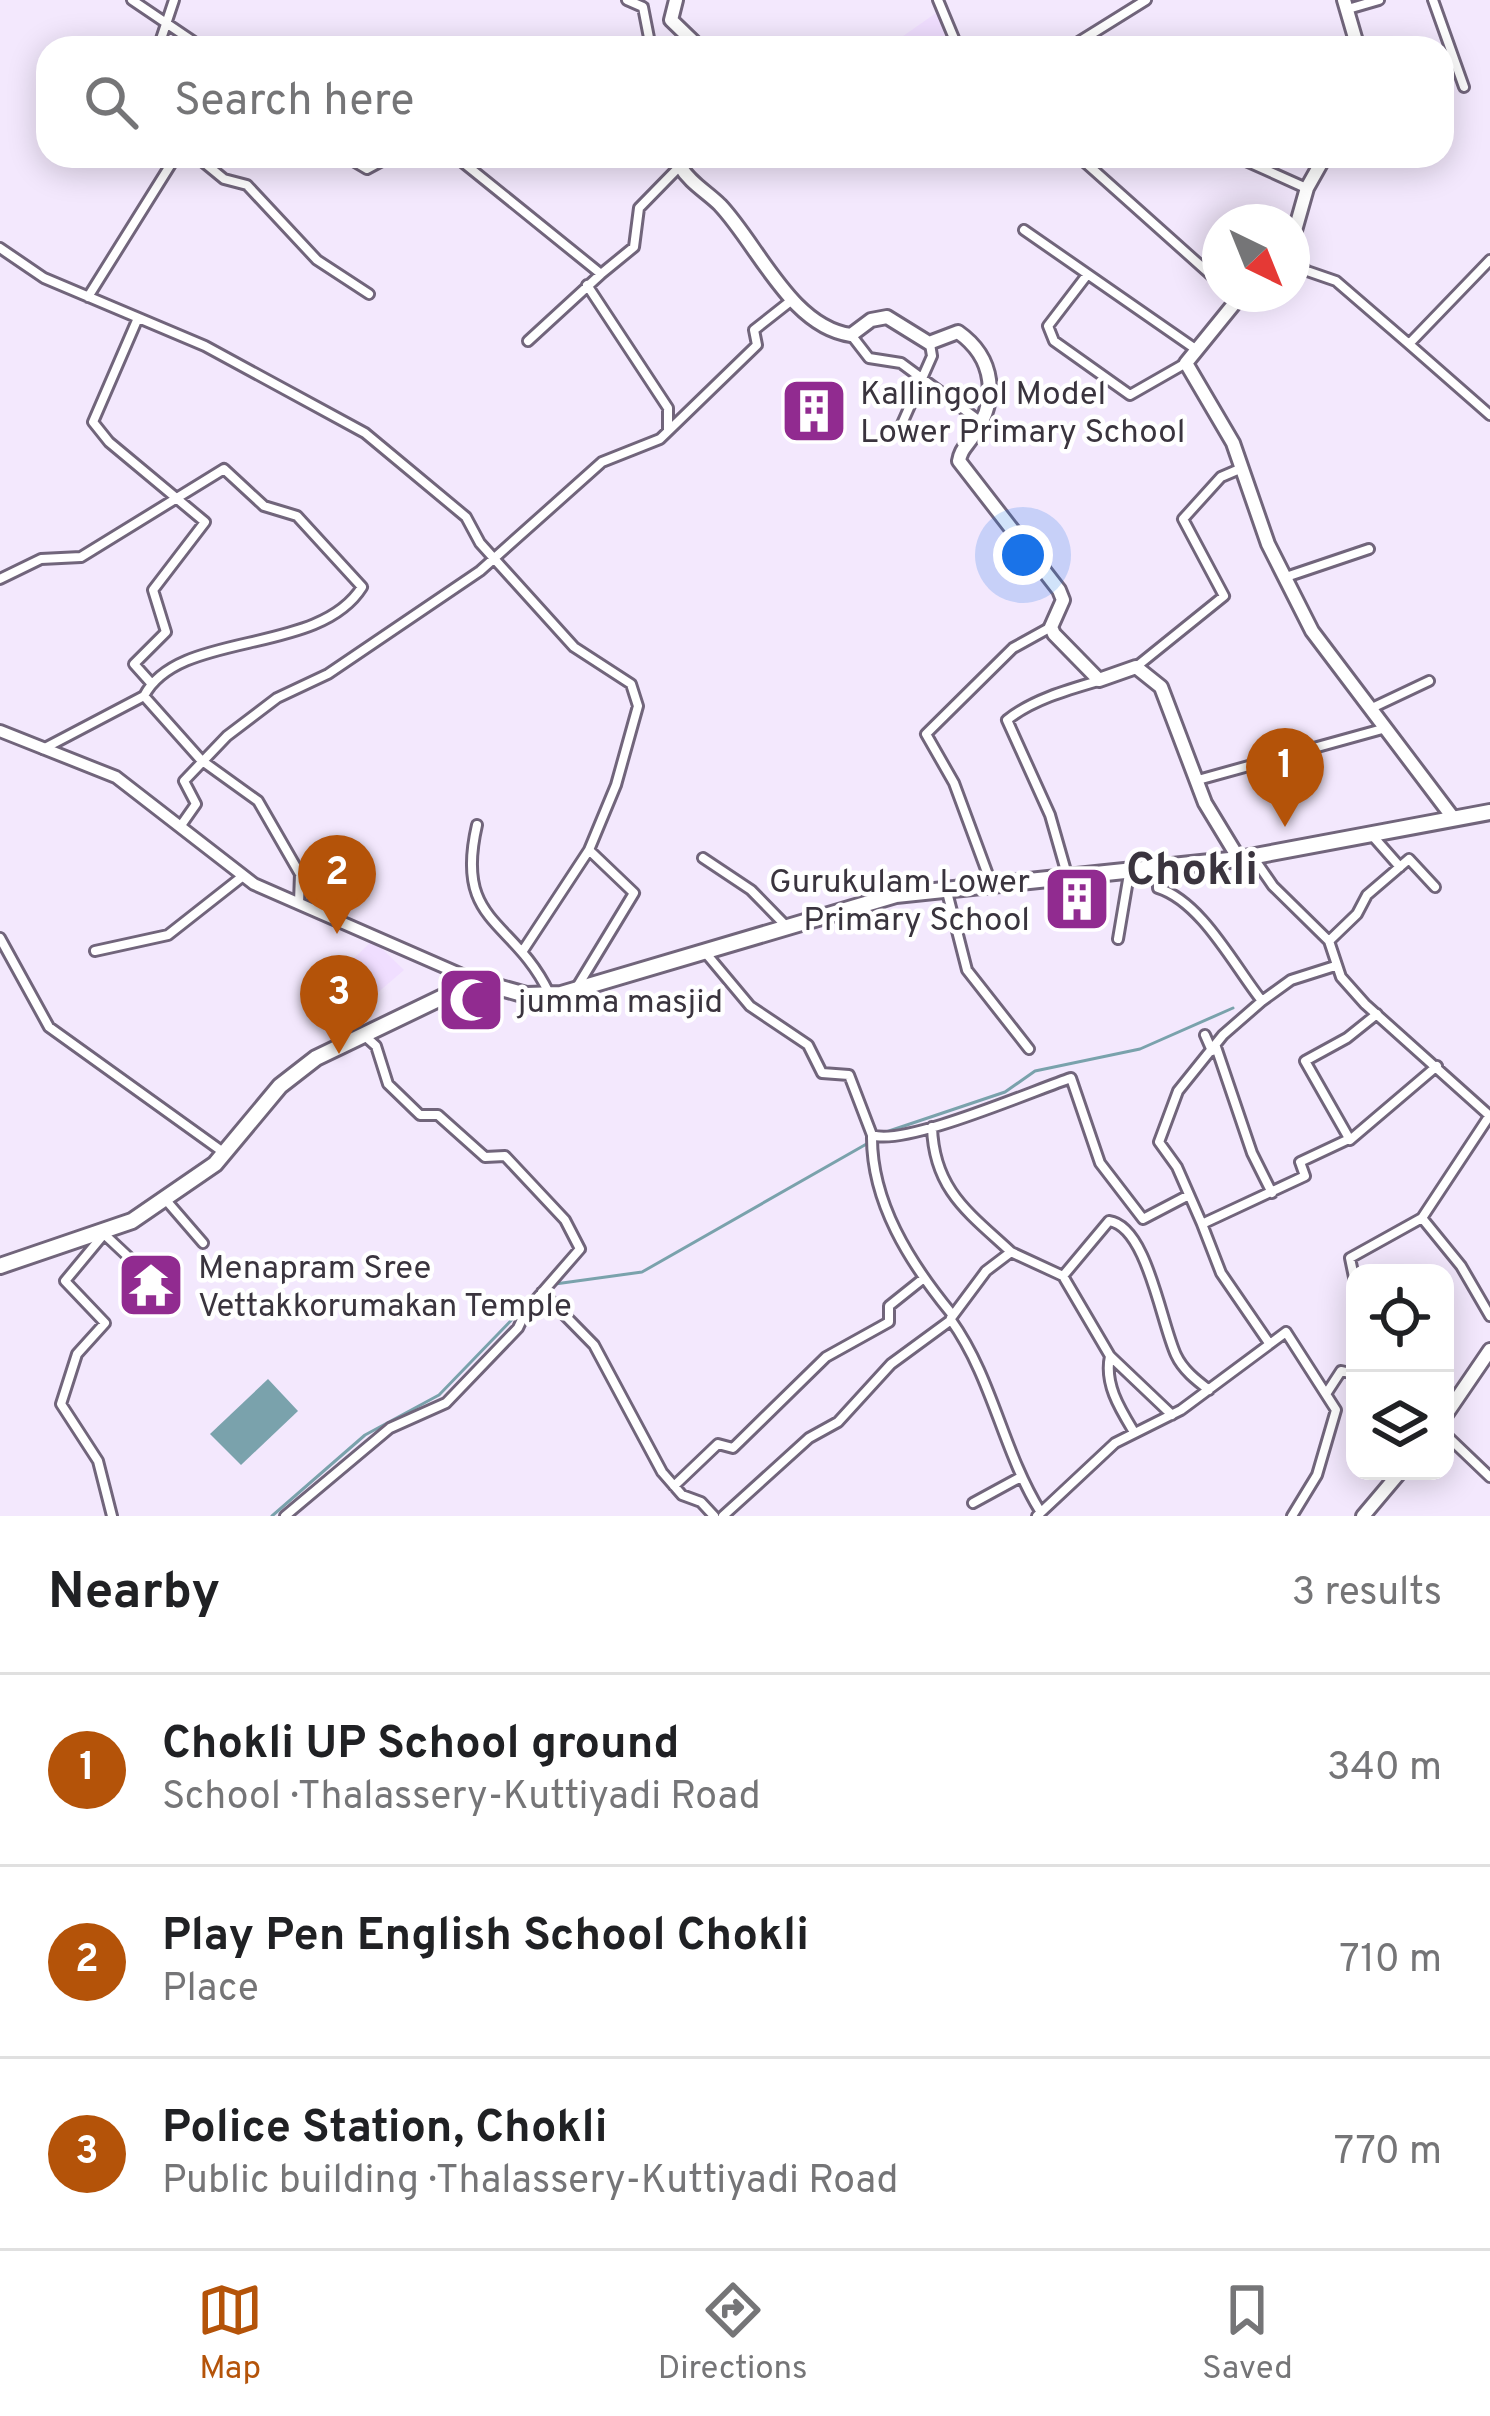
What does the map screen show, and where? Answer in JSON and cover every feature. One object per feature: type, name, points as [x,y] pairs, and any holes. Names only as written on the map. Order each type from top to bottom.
[{"type":"main road","points":[[676,0],[671,20],[688,36]]},
{"type":"main road","points":[[1346,4],[1355,36]]},
{"type":"main road","points":[[688,168],[793,299],[836,332],[851,335],[872,320],[887,317],[929,343],[951,331],[979,351],[991,383],[981,422],[959,461],[1059,590],[1063,600],[1051,627],[1100,680],[1136,667],[1161,687],[1198,780],[1245,858]]},
{"type":"main road","points":[[1302,204],[1318,168]]},
{"type":"main road","points":[[1223,312],[1186,363],[1243,468],[1285,577],[1312,631],[1374,707],[1454,819]]},
{"type":"main road","points":[[0,1266],[104,1234],[215,1164],[280,1085],[362,1034],[476,981],[526,994],[550,994],[896,895],[1129,874],[1245,858],[1490,812]]},
{"type":"main road","points":[[1454,1400],[1490,1350]]},
{"type":"main road","points":[[1363,1516],[1393,1480]]},
{"type":"street","points":[[132,0],[185,36]]},
{"type":"street","points":[[162,36],[174,0]]},
{"type":"street","points":[[627,0],[643,7],[649,36]]},
{"type":"street","points":[[938,0],[953,36]]},
{"type":"street","points":[[1088,36],[1146,0]]},
{"type":"street","points":[[1346,4],[1378,0]]},
{"type":"street","points":[[1433,0],[1446,36]]},
{"type":"street","points":[[1454,59],[1464,87]]},
{"type":"street","points":[[88,297],[169,168]]},
{"type":"street","points":[[211,168],[224,179],[248,184],[317,260],[369,294]]},
{"type":"street","points":[[469,168],[601,274]]},
{"type":"street","points":[[529,341],[634,247],[640,208],[673,168]]},
{"type":"street","points":[[1091,168],[1202,267]]},
{"type":"street","points":[[1262,168],[1307,188]]},
{"type":"street","points":[[1024,230],[1193,348]]},
{"type":"street","points":[[0,248],[44,278],[205,346],[365,433],[466,517],[493,558],[574,647],[635,692],[638,706],[629,746],[589,850],[522,952]]},
{"type":"street","points":[[1408,344],[1490,260]]},
{"type":"street","points":[[1310,272],[1336,281],[1490,415]]},
{"type":"street","points":[[1051,338],[1047,332],[1052,317],[1088,275]]},
{"type":"street","points":[[587,285],[668,408],[668,430]]},
{"type":"street","points":[[182,824],[196,804],[184,781],[201,760],[277,698],[328,674],[493,558],[602,462],[668,430],[757,345],[754,330],[793,299]]},
{"type":"street","points":[[138,318],[93,422],[173,499],[205,522],[153,590],[166,632],[134,664],[151,682]]},
{"type":"street","points":[[1039,322],[1051,338],[1130,395],[1186,363]]},
{"type":"street","points":[[851,335],[869,358],[888,358],[981,422]]},
{"type":"street","points":[[901,426],[932,356],[929,343]]},
{"type":"street","points":[[1136,667],[1224,596],[1183,519],[1221,477],[1243,468]]},
{"type":"street","points":[[0,579],[40,559],[81,556],[224,469],[264,506],[297,516],[362,587],[344,604],[293,632],[210,653],[151,682],[144,696],[43,749]]},
{"type":"street","points":[[1285,577],[1369,549]]},
{"type":"street","points":[[991,886],[954,783],[926,734],[1012,648],[1051,627]]},
{"type":"street","points":[[1007,720],[1031,702],[1100,680]]},
{"type":"street","points":[[1374,707],[1429,681]]},
{"type":"street","points":[[144,696],[201,760],[248,792],[275,826],[300,874],[298,904]]},
{"type":"street","points":[[992,714],[1007,720],[1051,815],[1068,878]]},
{"type":"street","points":[[1198,780],[1386,728]]},
{"type":"street","points":[[0,731],[116,777],[244,875],[298,904],[476,981]]},
{"type":"street","points":[[477,825],[467,869],[484,911],[522,952],[550,994]]},
{"type":"street","points":[[1370,832],[1374,843],[1400,867]]},
{"type":"street","points":[[576,989],[634,893],[589,850]]},
{"type":"street","points":[[703,858],[751,890],[790,929]]},
{"type":"street","points":[[1245,858],[1329,941],[1335,966],[1377,1014],[1489,1117],[1422,1218],[1350,1258],[1351,1264]]},
{"type":"street","points":[[1329,941],[1357,914],[1367,895],[1409,860],[1435,886]]},
{"type":"street","points":[[1159,870],[1159,888],[1176,894],[1192,911],[1262,1001]]},
{"type":"street","points":[[1118,939],[1129,874]]},
{"type":"street","points":[[95,951],[168,935],[244,875]]},
{"type":"street","points":[[946,890],[967,970],[1029,1049]]},
{"type":"street","points":[[0,938],[49,1027],[223,1152]]},
{"type":"street","points":[[703,950],[750,1006],[808,1045],[822,1073],[849,1075],[872,1135],[877,1186],[925,1278],[974,1351],[1019,1478],[1039,1514],[1100,1454],[1172,1415],[1286,1332],[1336,1410],[1324,1455],[1292,1516]]},
{"type":"street","points":[[1269,1342],[1221,1273],[1177,1167],[1159,1142],[1178,1091],[1262,1001],[1292,980],[1335,966]]},
{"type":"street","points":[[1349,1139],[1305,1061],[1377,1014]]},
{"type":"street","points":[[285,1516],[390,1428],[446,1403],[518,1328],[580,1250],[565,1220],[505,1156],[485,1157],[438,1115],[420,1114],[388,1084],[376,1046],[362,1034]]},
{"type":"street","points":[[1205,1035],[1272,1193]]},
{"type":"street","points":[[1202,1224],[1305,1177],[1300,1162],[1307,1156],[1349,1139],[1437,1066]]},
{"type":"street","points":[[872,1135],[883,1139],[932,1127],[1071,1078],[1100,1163],[1143,1219]]},
{"type":"street","points":[[932,1127],[932,1154],[946,1190],[1010,1252],[1063,1276],[1110,1356],[1172,1415]]},
{"type":"street","points":[[1126,1229],[1187,1196]]},
{"type":"street","points":[[164,1198],[203,1243]]},
{"type":"street","points":[[1422,1218],[1461,1266],[1490,1316]]},
{"type":"street","points":[[1063,1276],[1109,1221],[1126,1229],[1149,1270],[1175,1353],[1209,1390]]},
{"type":"street","points":[[112,1516],[98,1461],[61,1403],[76,1354],[105,1323],[65,1281],[104,1234],[136,1264]]},
{"type":"street","points":[[723,1516],[808,1438],[838,1421],[900,1356],[951,1316],[1010,1252]]},
{"type":"street","points":[[674,1486],[718,1444],[733,1448],[826,1357],[890,1322],[889,1306],[925,1278]]},
{"type":"street","points":[[543,1291],[594,1345],[628,1415],[674,1486],[714,1516]]},
{"type":"street","points":[[1110,1356],[1108,1375],[1134,1432]]},
{"type":"street","points":[[1326,1394],[1341,1371],[1346,1372]]},
{"type":"street","points":[[1454,1443],[1490,1477]]},
{"type":"street","points":[[973,1503],[1019,1478]]},
{"type":"shaded area","points":[[941,11],[950,36],[903,36]]},
{"type":"shaded area","points":[[373,940],[404,970],[375,995],[351,961]]},
{"type":"shaded area","points":[[268,1379],[298,1411],[241,1465],[210,1434]]},
{"type":"waterway","points":[[883,1133],[1005,1092],[1035,1071],[1140,1049],[1233,1008]]},
{"type":"waterway","points":[[555,1284],[642,1272],[870,1142]]},
{"type":"waterway","points":[[272,1516],[365,1435],[439,1395],[528,1303]]},
{"type":"place","name":"Kallingool Model Lower Primary School","points":[[814,411]]},
{"type":"place","name":"Chokli UP School ground","points":[[1285,827]]},
{"type":"place","name":"Gurukulam Lower Primary School","points":[[1077,899]]},
{"type":"place","name":"Play Pen English School Chokli","points":[[337,934]]},
{"type":"place","name":"jumma masjid","points":[[471,1000]]},
{"type":"place","name":"Police Station, Chokli","points":[[339,1054]]},
{"type":"place","name":"Menapram Sree Vettakkorumakan Temple","points":[[151,1285]]},
{"type":"district","name":"Chokli","points":[[1192,868]]}]
